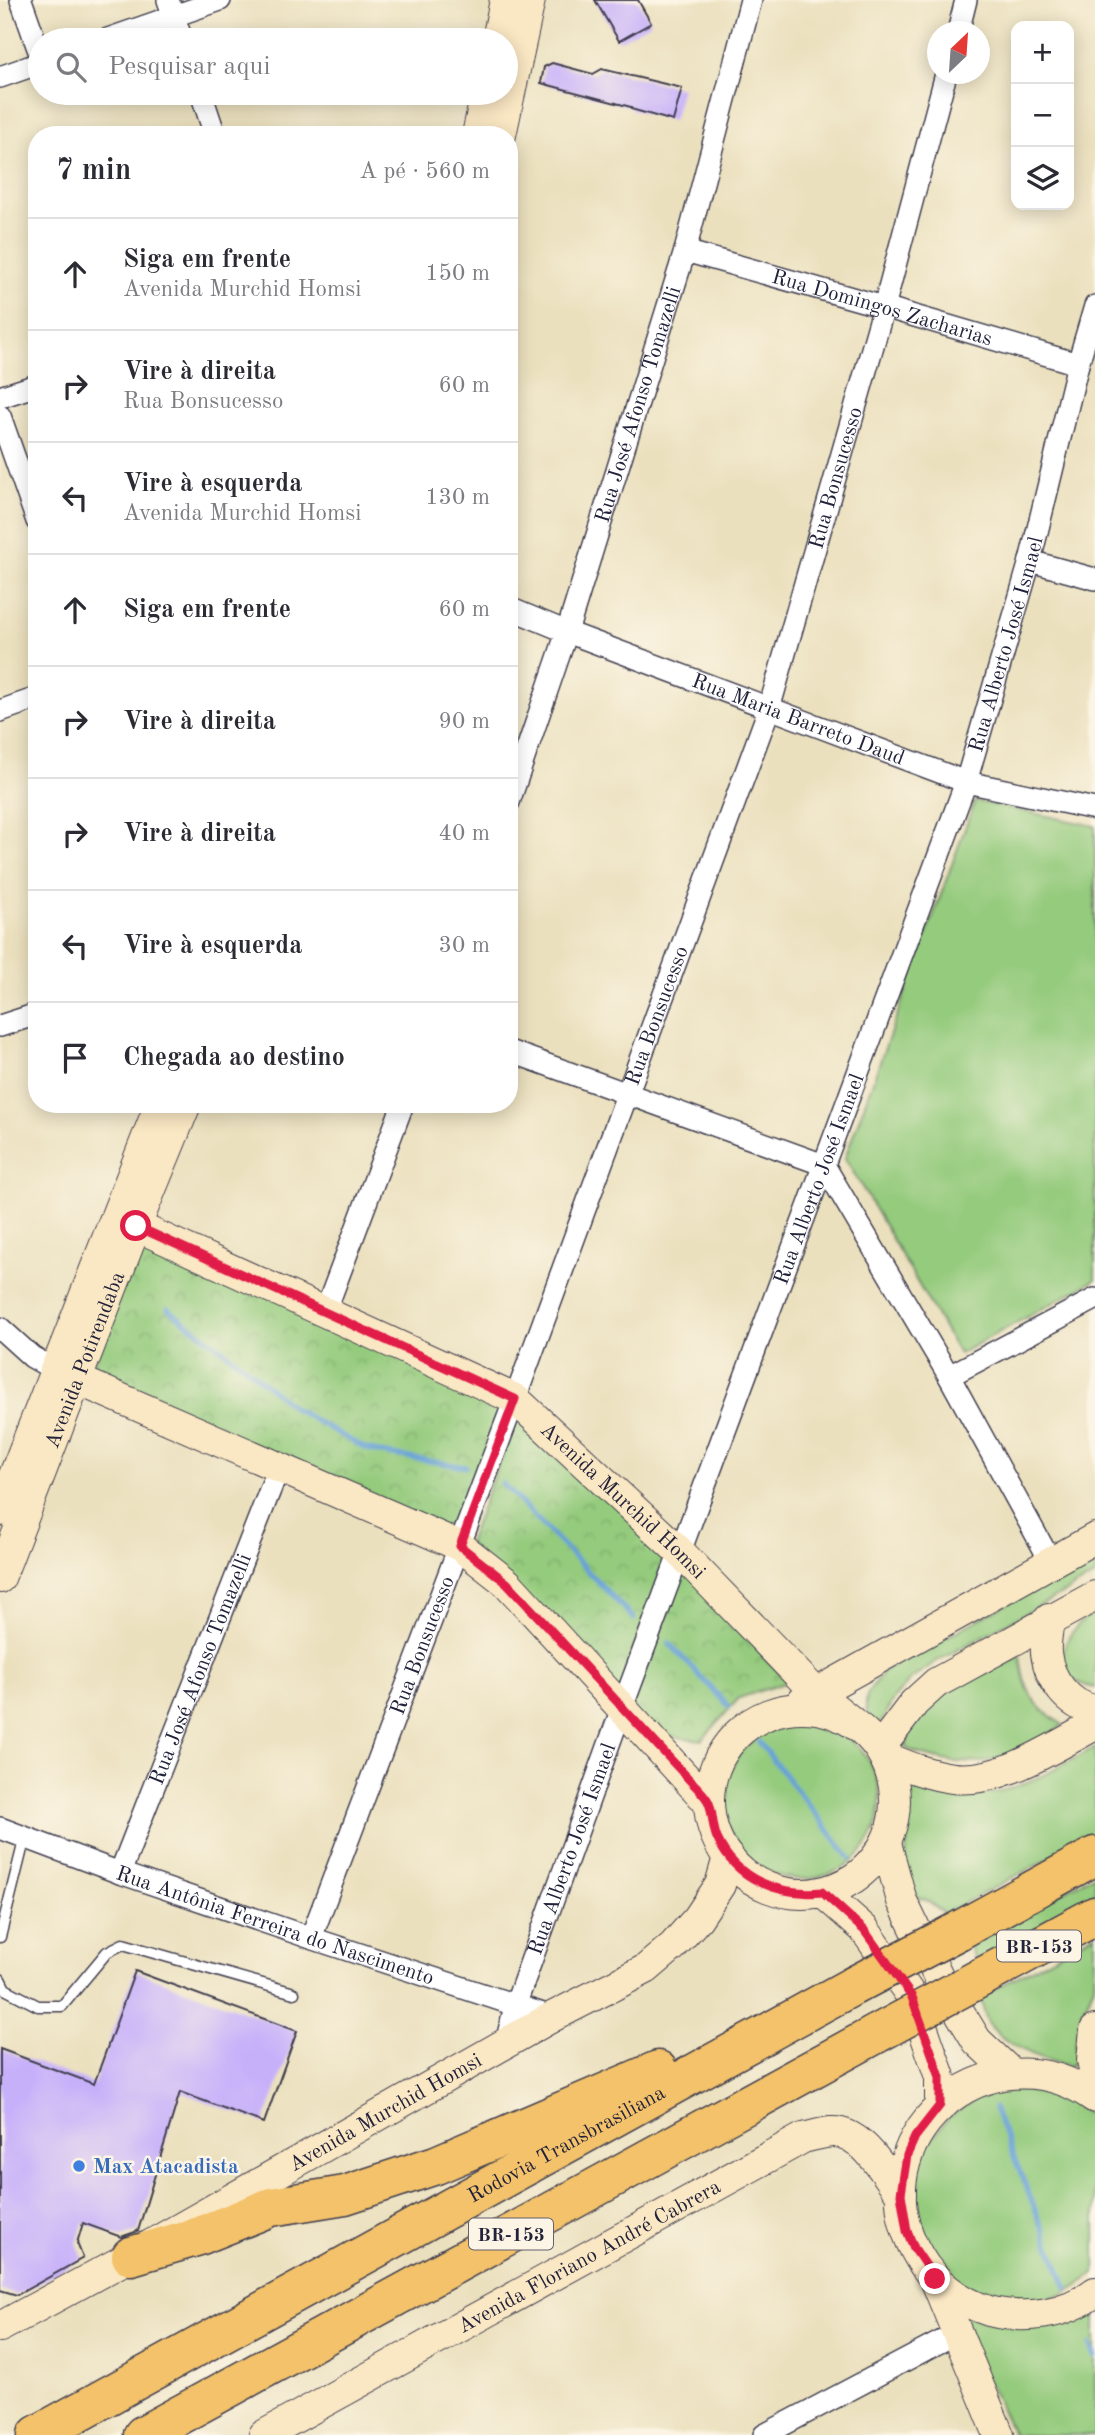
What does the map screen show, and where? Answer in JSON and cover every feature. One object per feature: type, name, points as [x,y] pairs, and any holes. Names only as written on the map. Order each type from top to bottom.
[{"type":"highway","name":"Rodovia Transbrasiliana","points":[[37,2435],[853,1986],[1095,1856]]},
{"type":"highway","name":"BR-153","points":[[143,2435],[1095,1916]]},
{"type":"highway","points":[[131,2256],[199,2236],[271,2207],[345,2195],[436,2165],[724,2043],[742,2048]]},
{"type":"main road","points":[[505,0],[506,28]]},
{"type":"main road","points":[[512,28],[530,0]]},
{"type":"main road","points":[[479,126],[483,105]]},
{"type":"main road","points":[[501,126],[503,105]]},
{"type":"main road","name":"Avenida Potirendaba","points":[[0,1578],[66,1375],[157,1113]]},
{"type":"main road","name":"Avenida Potirendaba","points":[[0,1511],[136,1226],[182,1113]]},
{"type":"main road","name":"Avenida Murchid Homsi","points":[[136,1226],[515,1399],[681,1553],[816,1693],[851,1721]]},
{"type":"main road","points":[[66,1375],[460,1546],[507,1583],[709,1802]]},
{"type":"main road","points":[[786,1709],[816,1708],[851,1721],[867,1733],[882,1752],[895,1785],[896,1800],[891,1830],[877,1858],[859,1875],[838,1887],[822,1892],[792,1893],[770,1888],[750,1878],[728,1857],[718,1840],[711,1822],[709,1802],[713,1773],[718,1760],[735,1736],[759,1718],[786,1709],[816,1693],[1095,1538]]},
{"type":"main road","points":[[882,1752],[914,1703],[936,1683],[1095,1596]]},
{"type":"main road","points":[[1049,1619],[1046,1651],[1052,1676],[1067,1696],[1095,1710]]},
{"type":"main road","points":[[882,1752],[933,1774],[956,1779],[980,1776],[1014,1768],[1095,1725]]},
{"type":"main road","points":[[886,1843],[902,1901],[940,1980],[977,2040],[1011,2073]]},
{"type":"main road","name":"Avenida Murchid Homsi","points":[[0,2327],[131,2256],[552,2017],[646,1969],[673,1946],[698,1918],[720,1885],[728,1857]]},
{"type":"main road","points":[[822,1892],[864,1930],[912,1997],[940,2077],[940,2105]]},
{"type":"main road","points":[[1095,2030],[1092,2060],[1095,2074]]},
{"type":"main road","points":[[999,2435],[935,2279],[914,2248],[904,2222],[902,2174],[911,2146],[926,2120],[940,2105],[973,2084],[1011,2073],[1049,2076],[1068,2082],[1095,2098]]},
{"type":"main road","name":"Avenida Floriano André Cabrera","points":[[264,2435],[803,2138],[833,2132],[851,2136],[867,2151],[901,2194]]},
{"type":"main road","points":[[935,2279],[965,2301],[1001,2314],[1020,2316],[1056,2311],[1074,2305],[1095,2292]]},
{"type":"street","points":[[21,0],[31,28]]},
{"type":"street","points":[[130,28],[171,8],[220,0]]},
{"type":"street","points":[[487,0],[501,28]]},
{"type":"street","name":"Rua José Afonso Tomazelli","points":[[518,776],[567,632],[685,251],[751,0]]},
{"type":"street","points":[[961,21],[966,0]]},
{"type":"street","points":[[171,8],[178,28]]},
{"type":"street","points":[[0,77],[28,67]]},
{"type":"street","name":"Rua Bonsucesso","points":[[311,1938],[515,1399],[769,709],[884,307],[943,84]]},
{"type":"street","points":[[205,105],[212,126]]},
{"type":"street","name":"Rua Domingos Zacharias","points":[[685,251],[1078,364]]},
{"type":"street","name":"Rua Alberto José Ismael","points":[[506,2043],[515,2006],[622,1708],[966,782],[1030,561],[1078,364],[1095,306]]},
{"type":"street","points":[[0,397],[28,388]]},
{"type":"street","points":[[0,416],[28,495]]},
{"type":"street","points":[[1030,561],[1095,579]]},
{"type":"street","name":"Rua Maria Barreto Daud","points":[[518,612],[966,782],[1095,809]]},
{"type":"street","points":[[0,711],[28,701]]},
{"type":"street","points":[[0,1026],[28,1017]]},
{"type":"street","points":[[518,1054],[824,1165],[950,1376],[1051,1562]]},
{"type":"street","points":[[325,1312],[400,1113]]},
{"type":"street","points":[[950,1376],[1095,1299]]},
{"type":"street","points":[[0,1328],[32,1357],[66,1375]]},
{"type":"street","name":"Rua José Afonso Tomazelli","points":[[120,1873],[279,1467]]},
{"type":"street","name":"Rua Antônia Ferreira do Nascimento","points":[[0,1828],[120,1873],[552,2017]]},
{"type":"street","points":[[764,2435],[957,2333]]},
{"type":"lane","points":[[0,1937],[25,1837]]},
{"type":"lane","points":[[0,1979],[5,1989],[38,2006],[62,2006],[107,1952],[123,1944],[294,1993]]},
{"type":"green space","points":[[975,801],[1095,826],[1095,1280],[959,1354],[845,1158]]},
{"type":"green space","points":[[141,1235],[505,1402],[456,1535],[89,1376]]},
{"type":"green space","points":[[519,1410],[673,1554],[619,1699],[468,1543]]},
{"type":"green space","points":[[1095,1556],[1095,1576],[935,1662],[910,1680],[894,1698],[878,1728],[872,1722],[866,1702],[871,1688],[882,1672]]},
{"type":"green space","points":[[685,1566],[787,1682],[739,1698],[702,1740],[650,1734],[629,1713]]},
{"type":"green space","points":[[1095,1611],[1095,1688],[1079,1683],[1068,1675],[1063,1665],[1063,1653],[1074,1630]]},
{"type":"green space","points":[[1020,1656],[1027,1688],[1037,1704],[1063,1725],[1024,1748],[987,1761],[949,1761],[905,1748],[912,1729],[939,1695]]},
{"type":"green space","points":[[802,1723],[832,1729],[857,1746],[874,1771],[880,1801],[874,1831],[857,1856],[832,1873],[802,1879],[772,1873],[747,1856],[730,1831],[724,1801],[730,1771],[747,1746],[772,1729]]},
{"type":"green space","points":[[1095,1747],[1095,1834],[944,1914],[929,1901],[914,1897],[906,1864],[907,1809],[903,1779],[928,1791],[950,1795],[994,1793],[1056,1769]]},
{"type":"green space","points":[[1095,1874],[1095,1897],[975,1961],[968,1944]]},
{"type":"green space","points":[[1095,1934],[1094,1985],[1080,2021],[1075,2060],[1070,2066],[1023,2050],[992,2028],[980,1997]]},
{"type":"green space","points":[[1013,2089],[1057,2096],[1095,2119],[1095,2274],[1064,2294],[1031,2303],[996,2300],[964,2286],[938,2263],[916,2215],[915,2180],[927,2146],[948,2118],[978,2098]]},
{"type":"green space","points":[[1095,2307],[1095,2435],[1013,2435],[954,2309]]},
{"type":"building","points":[[595,0],[638,0],[651,23],[619,41]]},
{"type":"building","points":[[552,63],[593,74],[602,69],[682,88],[673,121],[541,83],[544,67]]},
{"type":"building","points":[[135,1971],[297,2031],[264,2123],[180,2092],[138,2231],[121,2237],[83,2223],[77,2243],[83,2258],[17,2295],[0,2290],[0,2049],[94,2084]]},
{"type":"waterway","points":[[168,1309],[244,1366],[295,1409],[364,1448],[466,1467]]},
{"type":"waterway","points":[[502,1483],[634,1619]]},
{"type":"waterway","points":[[669,1643],[729,1707]]},
{"type":"waterway","points":[[759,1742],[850,1858]]},
{"type":"waterway","points":[[994,2108],[1067,2288]]},
{"type":"waterway","points":[[1090,2345],[1095,2356]]},
{"type":"place","name":"Max Atacadista","points":[[79,2166]]},
{"type":"route","points":[[136,1226],[515,1399],[460,1546],[507,1583],[709,1802],[711,1822],[718,1840],[738,1868],[750,1878],[777,1890],[807,1894],[822,1892],[864,1930],[912,1997],[940,2077],[940,2105],[926,2120],[907,2155],[902,2174],[902,2213],[914,2248],[935,2279]]}]
